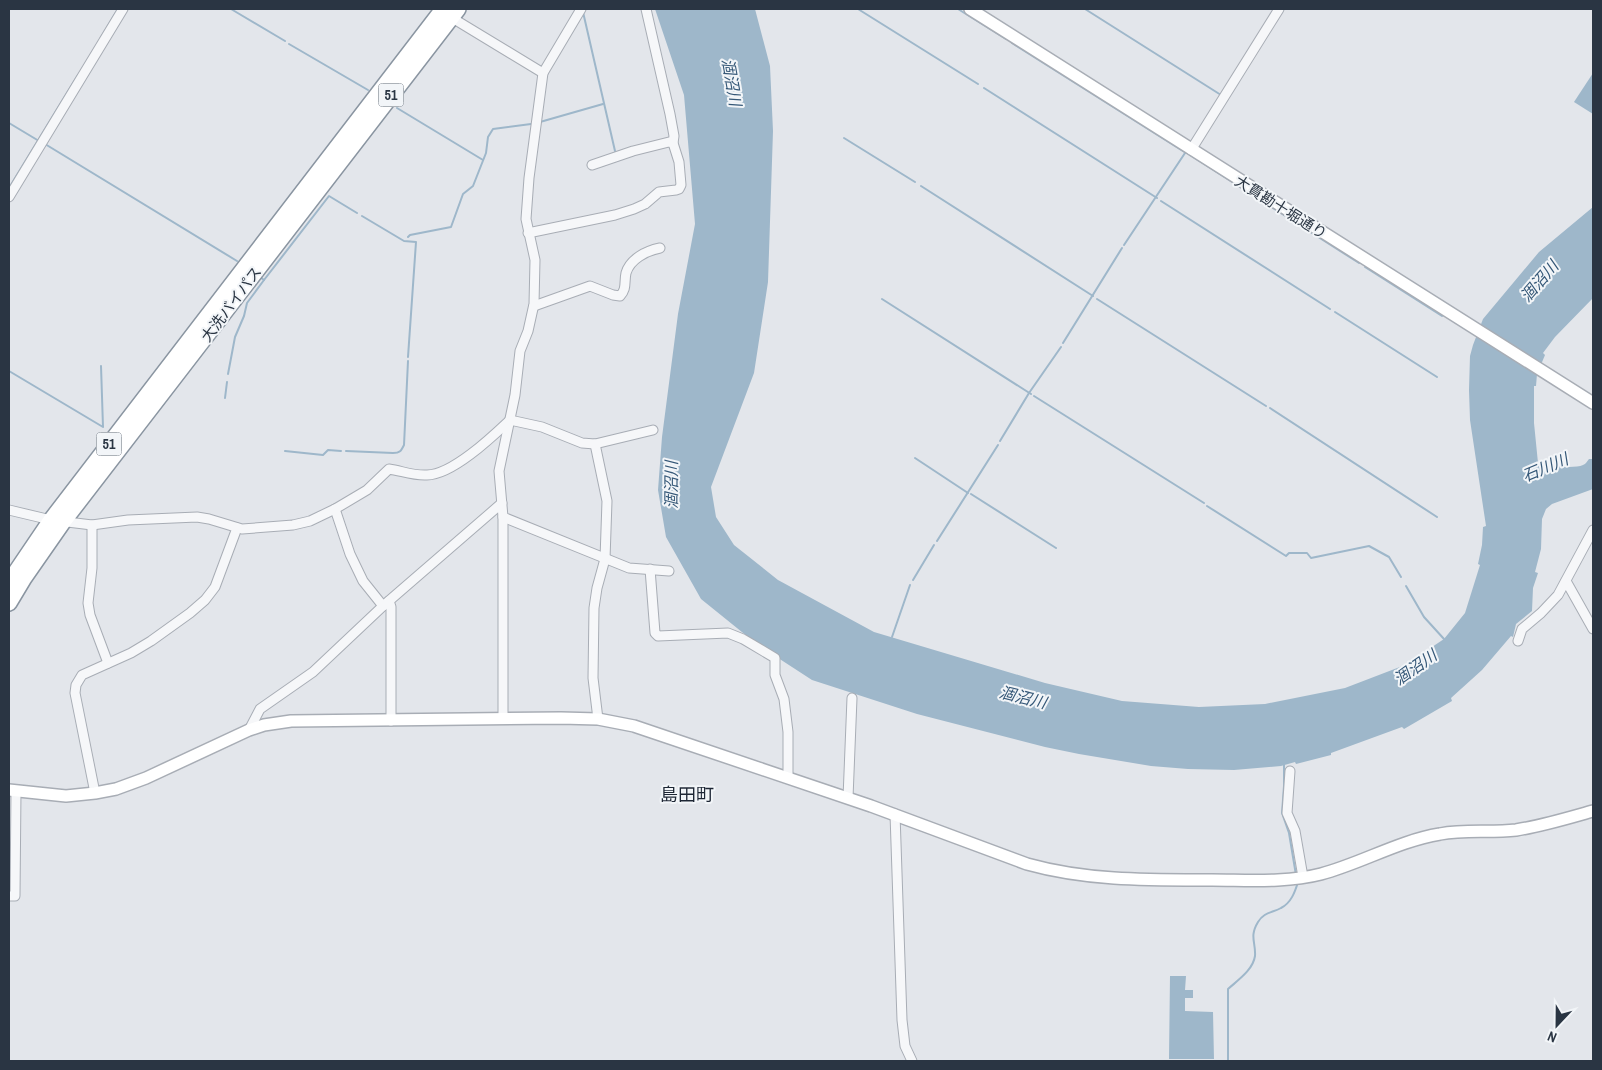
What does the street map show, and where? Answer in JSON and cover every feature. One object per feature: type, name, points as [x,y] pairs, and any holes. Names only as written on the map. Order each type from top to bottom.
[{"type":"highway","name":"大洗バイパス","points":[[9,603],[57,521],[429,28],[446,11]]},
{"type":"highway","name":"大洗バイパス","points":[[9,582],[446,11]]},
{"type":"street","points":[[9,197],[123,9]]},
{"type":"street","points":[[503,719],[503,517],[499,471],[515,395],[520,352],[528,331],[534,306],[535,260],[526,219],[528,194],[543,72],[581,9]]},
{"type":"street","points":[[528,232],[628,211],[645,204],[659,192],[679,189],[681,185],[679,162],[673,144],[674,136],[670,114],[646,9]]},
{"type":"street","name":"大貫勘十堀通り","points":[[970,9],[1593,404]]},
{"type":"street","points":[[1191,150],[1279,9]]},
{"type":"street","points":[[446,11],[543,72]]},
{"type":"street","points":[[592,165],[633,151],[669,142],[673,144]]},
{"type":"street","points":[[534,306],[590,286],[620,296],[625,288],[626,274],[629,267],[643,253],[660,248]]},
{"type":"street","points":[[9,510],[57,521],[92,524],[128,520],[197,518],[208,519],[237,528],[293,525],[335,509],[367,490],[389,470],[429,476],[454,466],[480,447],[510,420]]},
{"type":"street","points":[[510,420],[542,427],[582,443],[595,444],[653,430]]},
{"type":"street","points":[[595,444],[607,501],[605,559],[594,608],[594,686],[598,719]]},
{"type":"street","points":[[249,730],[260,709],[313,672],[386,603],[502,503]]},
{"type":"street","points":[[335,509],[350,554],[362,581],[391,606],[392,721]]},
{"type":"street","points":[[503,517],[629,568],[669,571]]},
{"type":"street","points":[[92,524],[92,568],[88,603],[90,615],[108,663]]},
{"type":"street","points":[[95,793],[75,693],[76,685],[82,675],[131,653],[190,613],[205,600],[215,587],[237,528]]},
{"type":"street","points":[[1518,641],[1522,630],[1558,595],[1593,530]]},
{"type":"street","points":[[650,569],[655,633],[658,636],[728,633],[743,639],[775,658],[775,675],[784,699],[788,732],[788,777]]},
{"type":"street","points":[[1566,581],[1593,629]]},
{"type":"street","points":[[848,798],[852,698]]},
{"type":"street","points":[[9,896],[15,896],[12,791],[66,796],[95,793],[134,783],[249,730],[291,722],[598,719],[634,726],[788,777],[895,814],[1027,864],[1048,870],[1090,877],[1132,880],[1252,880],[1303,877],[1330,871],[1410,841],[1427,837],[1466,831],[1524,828],[1593,812]]},
{"type":"street","points":[[1290,771],[1287,813],[1295,831],[1303,877]]},
{"type":"street","points":[[895,814],[902,1020],[905,1046],[912,1061]]},
{"type":"water","points":[[655,9],[755,9],[770,66],[773,131],[768,282],[754,373],[711,487],[716,517],[734,545],[778,580],[874,632],[1045,683],[1122,701],[1199,707],[1265,704],[1345,688],[1405,665],[1444,639],[1465,613],[1480,565],[1478,564],[1483,527],[1486,526],[1470,420],[1469,390],[1470,356],[1483,319],[1539,252],[1593,207],[1593,298],[1555,337],[1543,353],[1545,355],[1537,374],[1536,386],[1534,386],[1534,423],[1538,463],[1574,467],[1583,465],[1589,459],[1593,459],[1593,489],[1552,504],[1546,509],[1542,519],[1541,549],[1535,572],[1538,573],[1533,588],[1532,611],[1516,624],[1513,637],[1511,636],[1482,670],[1451,698],[1452,701],[1404,729],[1402,727],[1331,753],[1331,755],[1296,764],[1295,762],[1281,766],[1234,770],[1151,766],[1079,754],[917,714],[812,680],[758,645],[701,599],[666,537],[658,490],[662,437],[678,314],[695,224],[684,95]]},
{"type":"water","points":[[1593,73],[1593,114],[1574,102]]},
{"type":"water","points":[[1170,976],[1186,976],[1185,990],[1193,990],[1193,998],[1185,998],[1185,1011],[1213,1012],[1214,1059],[1169,1059]]},
{"type":"waterway","points":[[100,39],[118,9]]},
{"type":"waterway","points":[[231,9],[285,41]]},
{"type":"waterway","points":[[858,9],[978,84]]},
{"type":"waterway","points":[[958,9],[1006,39]]},
{"type":"waterway","points":[[1085,9],[1221,95]]},
{"type":"waterway","points":[[583,12],[615,151]]},
{"type":"waterway","points":[[1012,43],[1186,153]]},
{"type":"waterway","points":[[289,44],[368,90]]},
{"type":"waterway","points":[[9,188],[78,75]]},
{"type":"waterway","points":[[984,88],[1157,198]]},
{"type":"waterway","points":[[540,122],[603,104]]},
{"type":"waterway","points":[[397,108],[483,160]]},
{"type":"waterway","points":[[9,123],[39,141]]},
{"type":"waterway","points":[[408,237],[451,227],[463,194],[473,186],[486,153],[488,137],[493,129],[531,124]]},
{"type":"waterway","points":[[844,138],[915,182]]},
{"type":"waterway","points":[[45,144],[237,261]]},
{"type":"waterway","points":[[1124,245],[1185,153]]},
{"type":"waterway","points":[[1190,155],[1359,263]]},
{"type":"waterway","points":[[921,186],[1093,296]]},
{"type":"waterway","points":[[264,280],[329,196],[357,213]]},
{"type":"waterway","points":[[1161,201],[1330,309]]},
{"type":"waterway","points":[[362,216],[404,241],[416,242],[408,357]]},
{"type":"waterway","points":[[1063,343],[1122,248]]},
{"type":"waterway","points":[[1365,267],[1442,316]]},
{"type":"waterway","points":[[228,374],[235,337],[247,303],[264,280],[260,277]]},
{"type":"waterway","points":[[882,299],[1031,394]]},
{"type":"waterway","points":[[1097,299],[1266,406]]},
{"type":"waterway","points":[[1335,312],[1437,377]]},
{"type":"waterway","points":[[1000,441],[1029,393],[1061,347]]},
{"type":"waterway","points":[[346,451],[397,453],[401,450],[404,445],[408,361]]},
{"type":"waterway","points":[[9,371],[103,427],[101,366]]},
{"type":"waterway","points":[[225,398],[227,382]]},
{"type":"waterway","points":[[1034,396],[1204,503]]},
{"type":"waterway","points":[[1270,408],[1437,517]]},
{"type":"waterway","points":[[937,541],[998,445]]},
{"type":"waterway","points":[[285,451],[323,455],[328,450],[341,451]]},
{"type":"waterway","points":[[915,458],[968,493]]},
{"type":"waterway","points":[[971,494],[1056,548]]},
{"type":"waterway","points":[[1207,506],[1286,556],[1289,553],[1307,553],[1311,558],[1369,546],[1389,557],[1401,577]]},
{"type":"waterway","points":[[913,580],[934,545]]},
{"type":"waterway","points":[[892,637],[910,585]]},
{"type":"waterway","points":[[1406,586],[1424,617],[1444,639]]},
{"type":"waterway","points":[[1284,764],[1282,813],[1289,833],[1296,875]]},
{"type":"waterway","points":[[1228,1061],[1228,989],[1244,974],[1254,961],[1253,936],[1258,922],[1266,914],[1281,908],[1287,903],[1294,893],[1298,882]]},
{"type":"district","name":"島田町","points":[[687,794]]},
{"type":"water label","name":"涸沼川","points":[[732,82]]},
{"type":"water label","name":"涸沼川","points":[[1539,281]]},
{"type":"water label","name":"石川川","points":[[1545,467]]},
{"type":"water label","name":"涸沼川","points":[[671,485]]},
{"type":"water label","name":"涸沼川","points":[[1415,667]]},
{"type":"water label","name":"涸沼川","points":[[1023,697]]}]
